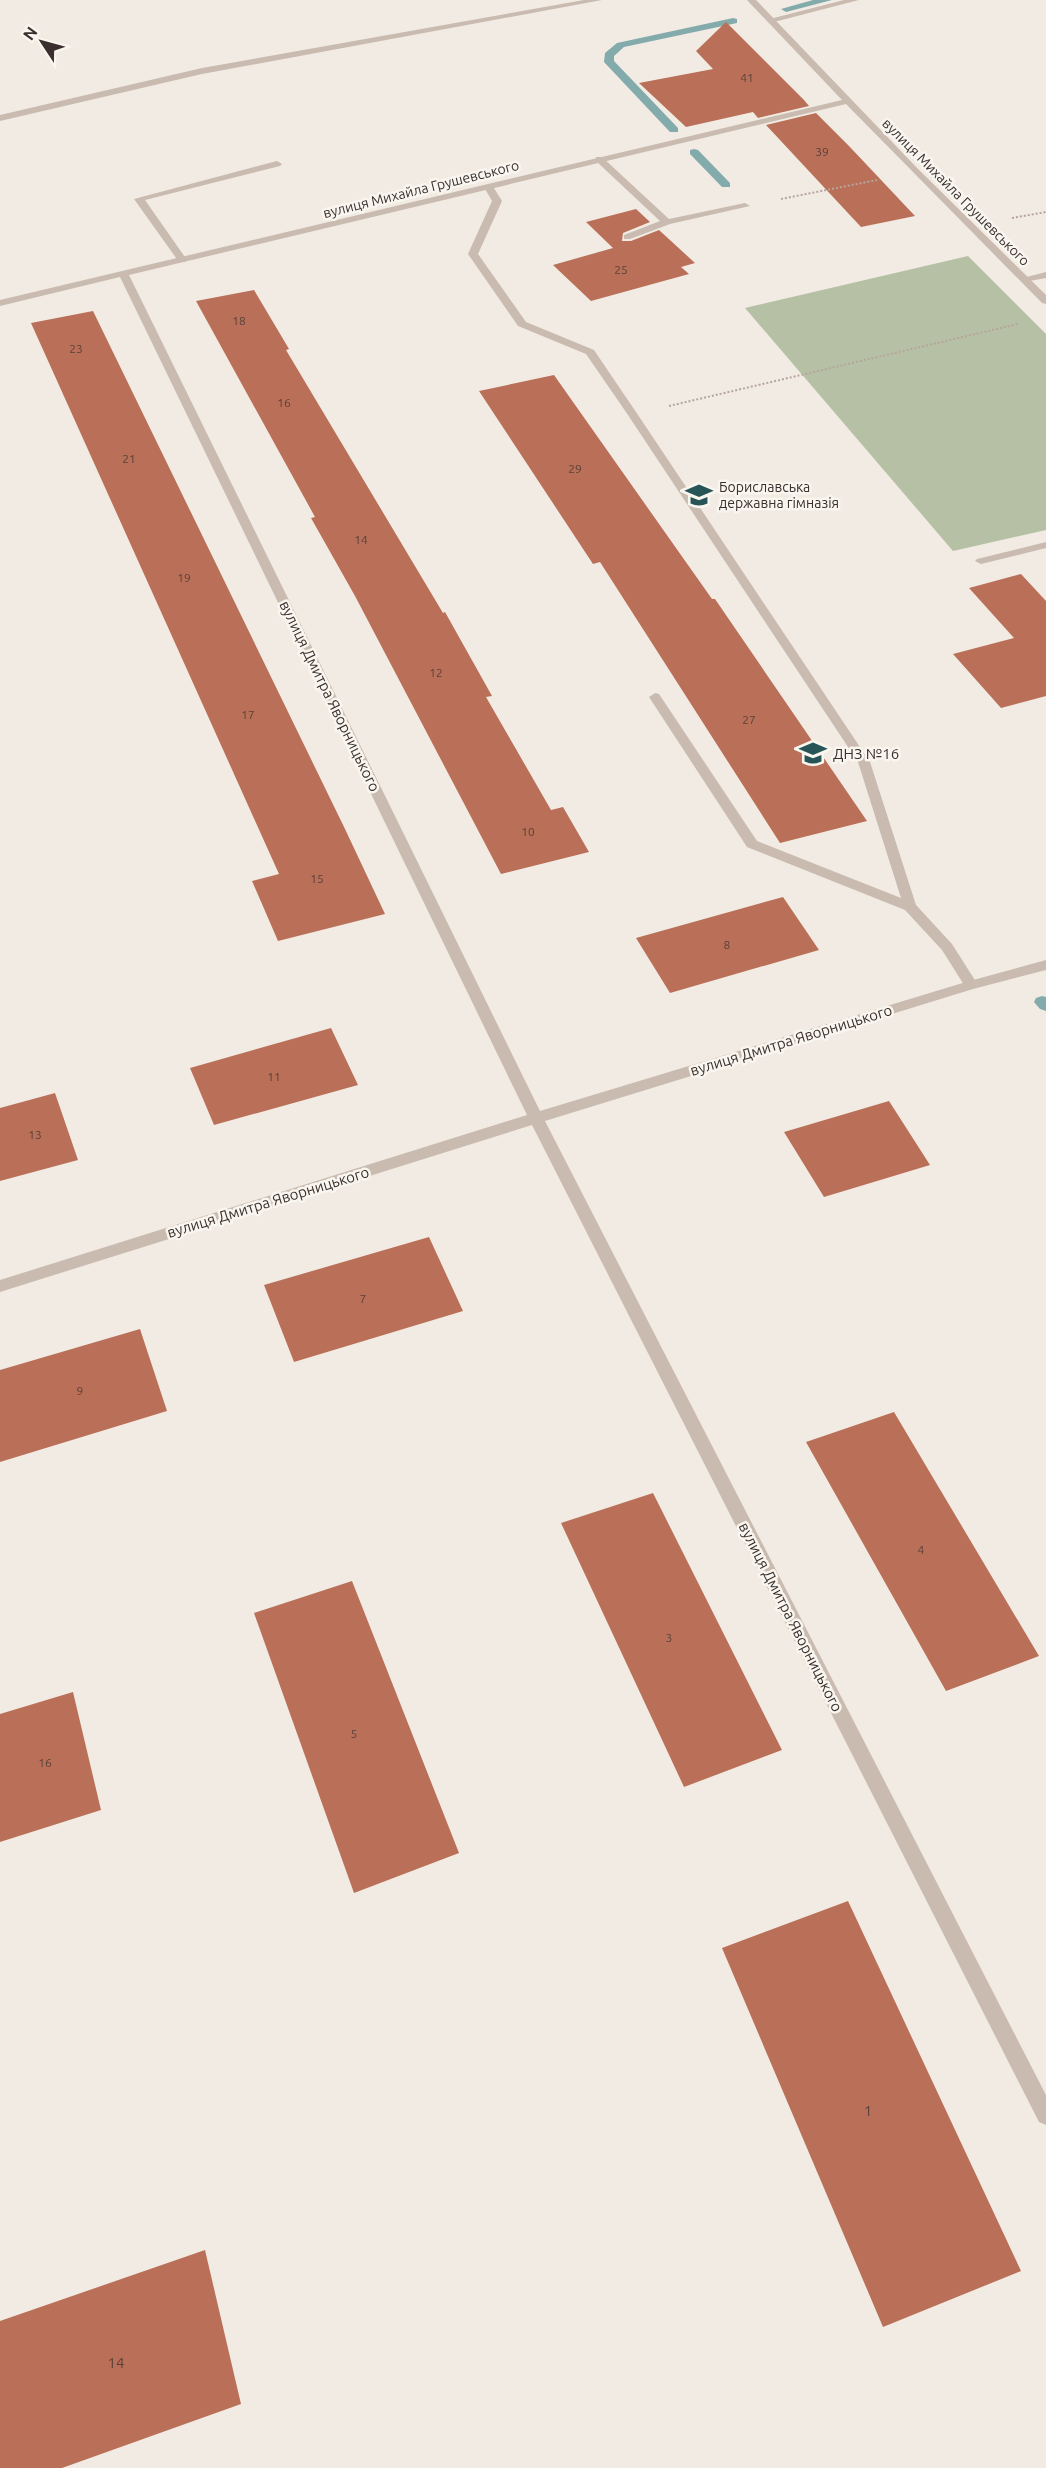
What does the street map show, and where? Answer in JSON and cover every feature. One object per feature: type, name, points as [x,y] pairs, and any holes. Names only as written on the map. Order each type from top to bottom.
[{"type":"street","points":[[0,118],[202,71],[598,0]]},
{"type":"street","name":"вулиця Михайла Грушевського","points":[[751,0],[916,172],[1046,301]]},
{"type":"street","points":[[770,20],[855,0]]},
{"type":"street","name":"вулиця Михайла Грушевського","points":[[0,303],[848,101]]},
{"type":"street","points":[[599,159],[667,222]]},
{"type":"street","points":[[182,260],[138,199],[277,164]]},
{"type":"street","points":[[489,187],[497,201],[473,254],[522,324],[590,352],[633,415],[864,762],[910,907],[947,947],[971,985]]},
{"type":"street","points":[[627,237],[667,222],[745,206]]},
{"type":"street","name":"вулиця Дмитра Яворницького","points":[[123,274],[536,1118],[1046,2115]]},
{"type":"street","points":[[1024,279],[1046,275]]},
{"type":"street","points":[[981,561],[1046,545]]},
{"type":"street","points":[[655,697],[752,844],[910,907]]},
{"type":"street","name":"вулиця Дмитра Яворницького","points":[[0,1287],[536,1118],[1046,964]]},
{"type":"path","points":[[745,206],[916,172]]},
{"type":"path","points":[[1006,218],[1046,212]]},
{"type":"path","points":[[633,415],[1023,323]]},
{"type":"green space","points":[[968,256],[1046,334],[1046,530],[953,551],[745,308]]},
{"type":"building","points":[[726,22],[809,106],[758,118],[753,112],[686,127],[639,83],[713,69],[696,51]]},
{"type":"building","points":[[816,113],[915,216],[861,227],[766,125]]},
{"type":"building","points":[[636,209],[650,222],[623,233],[622,241],[631,241],[659,230],[695,263],[681,267],[689,274],[591,301],[553,265],[613,248],[586,222]]},
{"type":"building","points":[[254,290],[289,349],[286,350],[443,613],[445,612],[492,696],[486,697],[551,810],[563,807],[589,852],[501,874],[355,596],[311,518],[315,517],[196,301]]},
{"type":"building","points":[[93,311],[385,914],[278,941],[252,881],[279,874],[31,323]]},
{"type":"building","points":[[554,375],[712,599],[715,599],[867,821],[780,843],[600,562],[593,564],[479,391]]},
{"type":"building","points":[[1021,574],[1046,601],[1046,696],[1001,708],[953,654],[1014,638],[969,588]]},
{"type":"building","points":[[783,897],[819,950],[670,993],[636,938]]},
{"type":"building","points":[[331,1028],[358,1085],[214,1125],[190,1068]]},
{"type":"building","points":[[55,1093],[78,1160],[0,1181],[0,1108]]},
{"type":"building","points":[[889,1101],[930,1165],[824,1197],[784,1132]]},
{"type":"building","points":[[429,1237],[463,1311],[294,1362],[264,1285]]},
{"type":"building","points":[[140,1329],[167,1411],[0,1462],[0,1370]]},
{"type":"building","points":[[894,1412],[1039,1656],[946,1691],[806,1442]]},
{"type":"building","points":[[653,1493],[782,1750],[684,1787],[561,1523]]},
{"type":"building","points":[[352,1581],[459,1853],[354,1893],[254,1613]]},
{"type":"building","points":[[73,1692],[101,1810],[0,1842],[0,1714]]},
{"type":"building","points":[[848,1901],[1021,2271],[883,2327],[722,1948]]},
{"type":"building","points":[[205,2250],[241,2404],[62,2468],[0,2468],[0,2321]]},
{"type":"waterway","points":[[786,9],[827,0]]},
{"type":"waterway","points":[[674,130],[609,62],[609,55],[621,45],[733,21]]},
{"type":"waterway","points":[[694,152],[726,185]]},
{"type":"waterway","points":[[1042,1002],[1046,1005]]},
{"type":"place","name":"Бориславська державна гімназія","points":[[699,495]]},
{"type":"place","name":"ДНЗ №16","points":[[813,753]]}]
